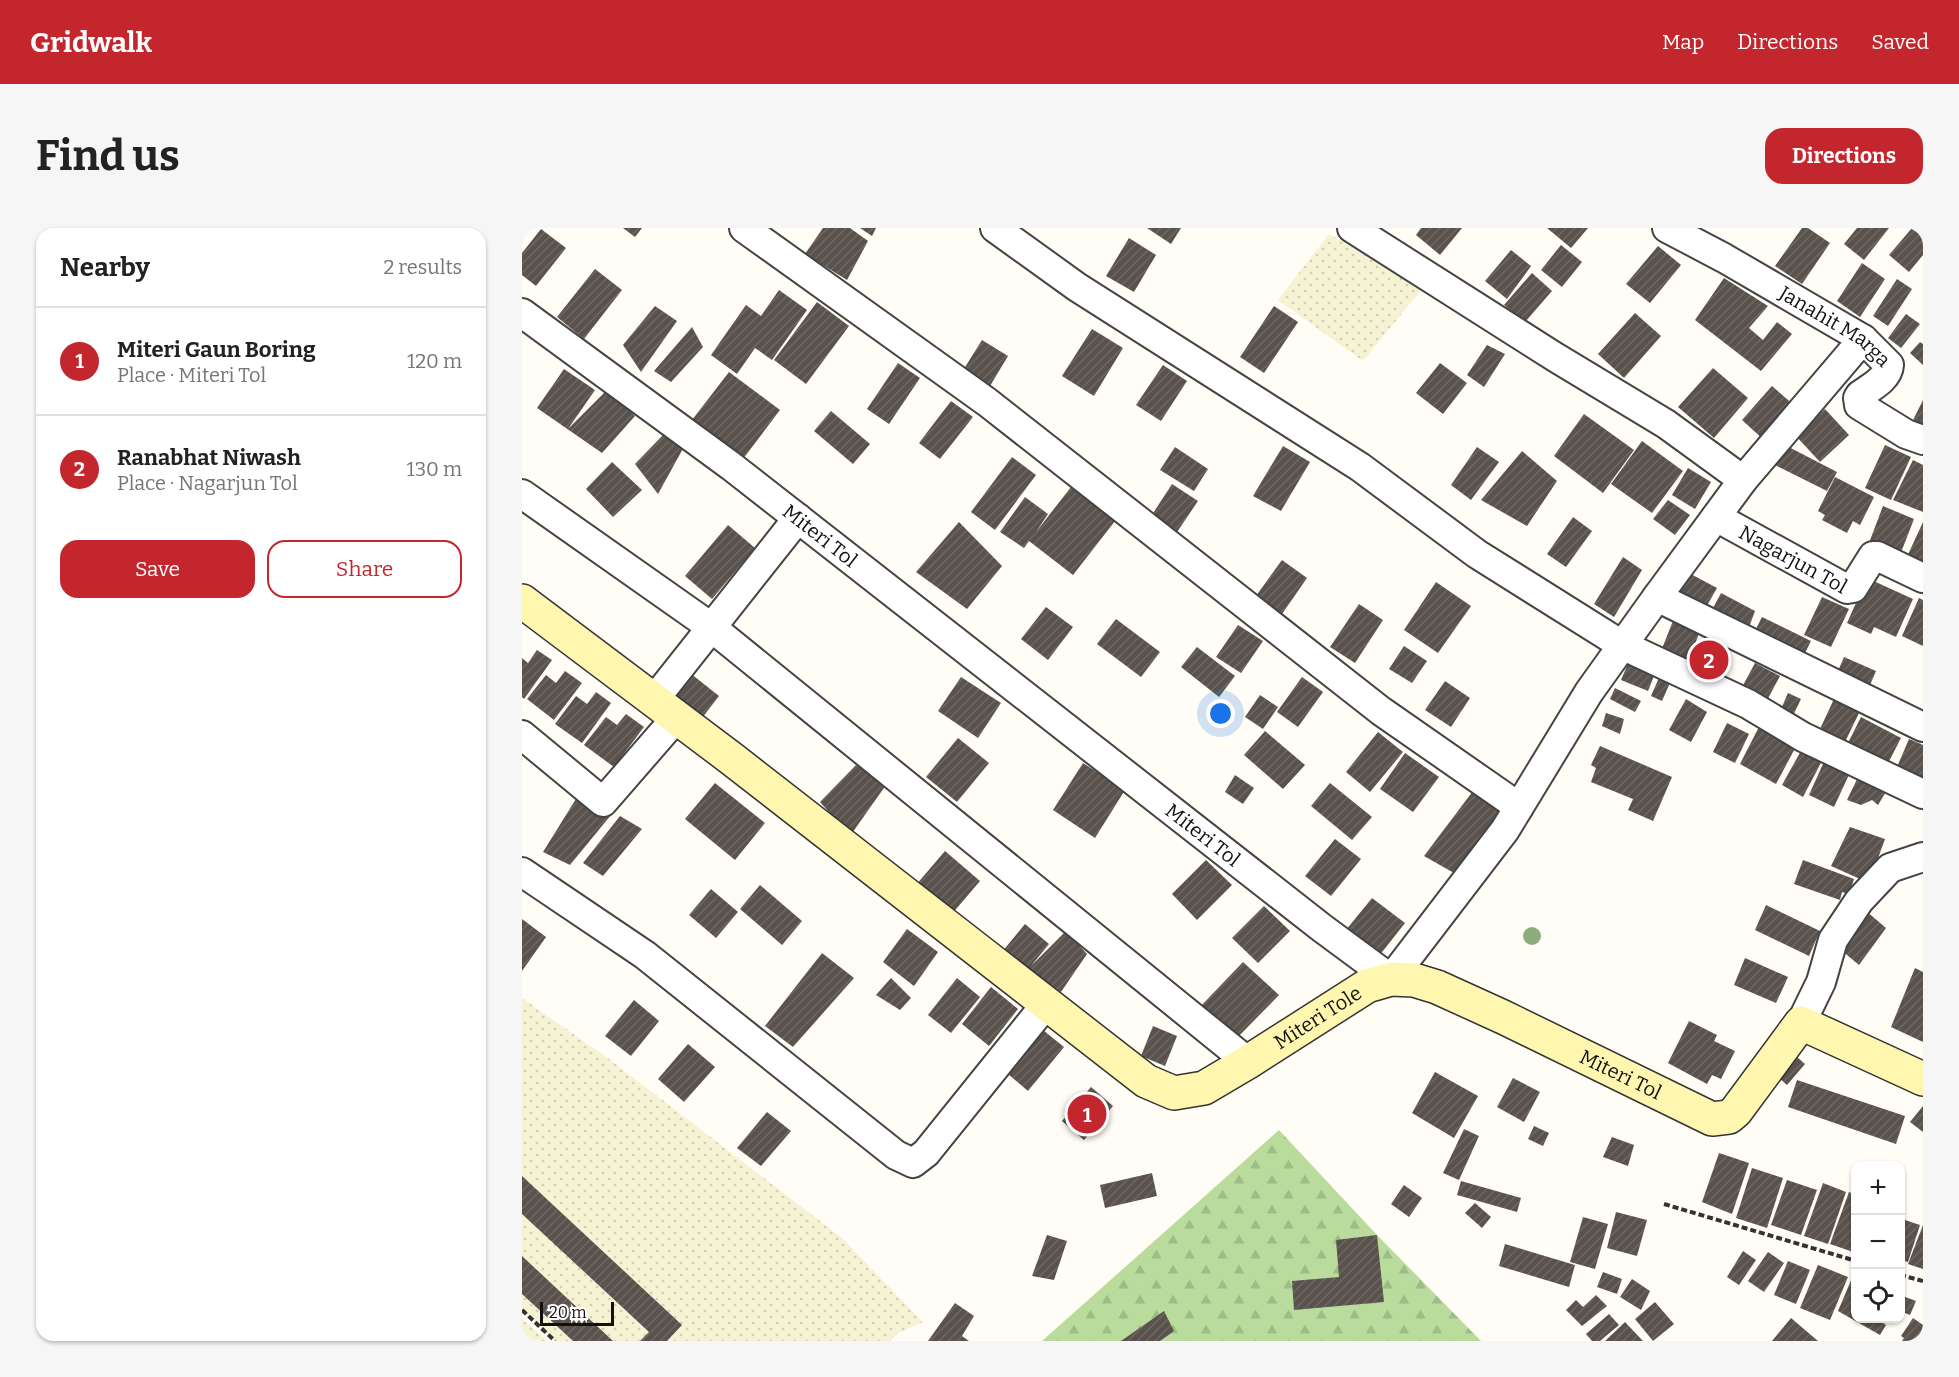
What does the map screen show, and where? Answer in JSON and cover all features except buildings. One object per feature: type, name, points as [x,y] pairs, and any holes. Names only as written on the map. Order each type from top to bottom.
[{"type":"main road","points":[[522,601],[732,759],[1046,1004]]},
{"type":"main road","name":"Miteri Tol","points":[[1391,979],[1414,980],[1437,987],[1712,1119],[1729,1117],[1736,1111],[1801,1023]]},
{"type":"main road","name":"Miteri Tole","points":[[1046,1004],[1146,1081],[1174,1093],[1204,1088],[1367,986],[1391,979]]},
{"type":"main road","points":[[1801,1023],[1923,1079]]},
{"type":"street","points":[[744,228],[987,402],[1381,711],[1519,807]]},
{"type":"street","points":[[995,228],[1077,287],[1360,467],[1477,554],[1622,645],[1748,704],[1803,737],[1923,794]]},
{"type":"street","points":[[1352,228],[1555,357],[1666,424],[1743,480]]},
{"type":"street","name":"Janahit Marga","points":[[1667,228],[1724,258],[1863,339],[1888,364],[1888,370],[1886,375],[1860,395],[1859,405],[1906,434],[1923,441]]},
{"type":"street","name":"Miteri Tol","points":[[522,313],[722,459],[1322,928],[1391,979]]},
{"type":"street","points":[[1391,979],[1505,830],[1589,692],[1743,480],[1863,339]]},
{"type":"street","points":[[522,494],[711,627],[1248,1062]]},
{"type":"street","name":"Nagarjun Tol","points":[[1716,517],[1847,589],[1852,588],[1873,556],[1923,578]]},
{"type":"street","points":[[522,735],[603,802],[665,709],[711,627],[798,518]]},
{"type":"street","points":[[1657,597],[1923,727]]},
{"type":"street","points":[[1801,1023],[1821,982],[1833,940],[1859,901],[1890,868],[1923,857]]},
{"type":"street","points":[[522,872],[645,955],[896,1155],[913,1163],[926,1153],[1046,1004]]},
{"type":"path","points":[[1664,1204],[1851,1260]]},
{"type":"path","points":[[1905,1276],[1923,1281]]},
{"type":"path","points":[[522,1310],[555,1341]]},
{"type":"shaded area","points":[[1329,234],[1422,289],[1363,361],[1278,300]]},
{"type":"shaded area","points":[[522,998],[609,1059],[842,1238],[923,1322],[898,1333],[890,1341],[555,1341],[522,1310]]},
{"type":"shaded area","points":[[522,1319],[548,1341],[522,1341]]},
{"type":"green space","points":[[1279,1130],[1377,1235],[1481,1341],[1042,1341]]},
{"type":"place","name":"Ranabhat Niwash","points":[[1709,660]]},
{"type":"place","name":"Miteri Gaun Boring","points":[[1087,1114]]}]
